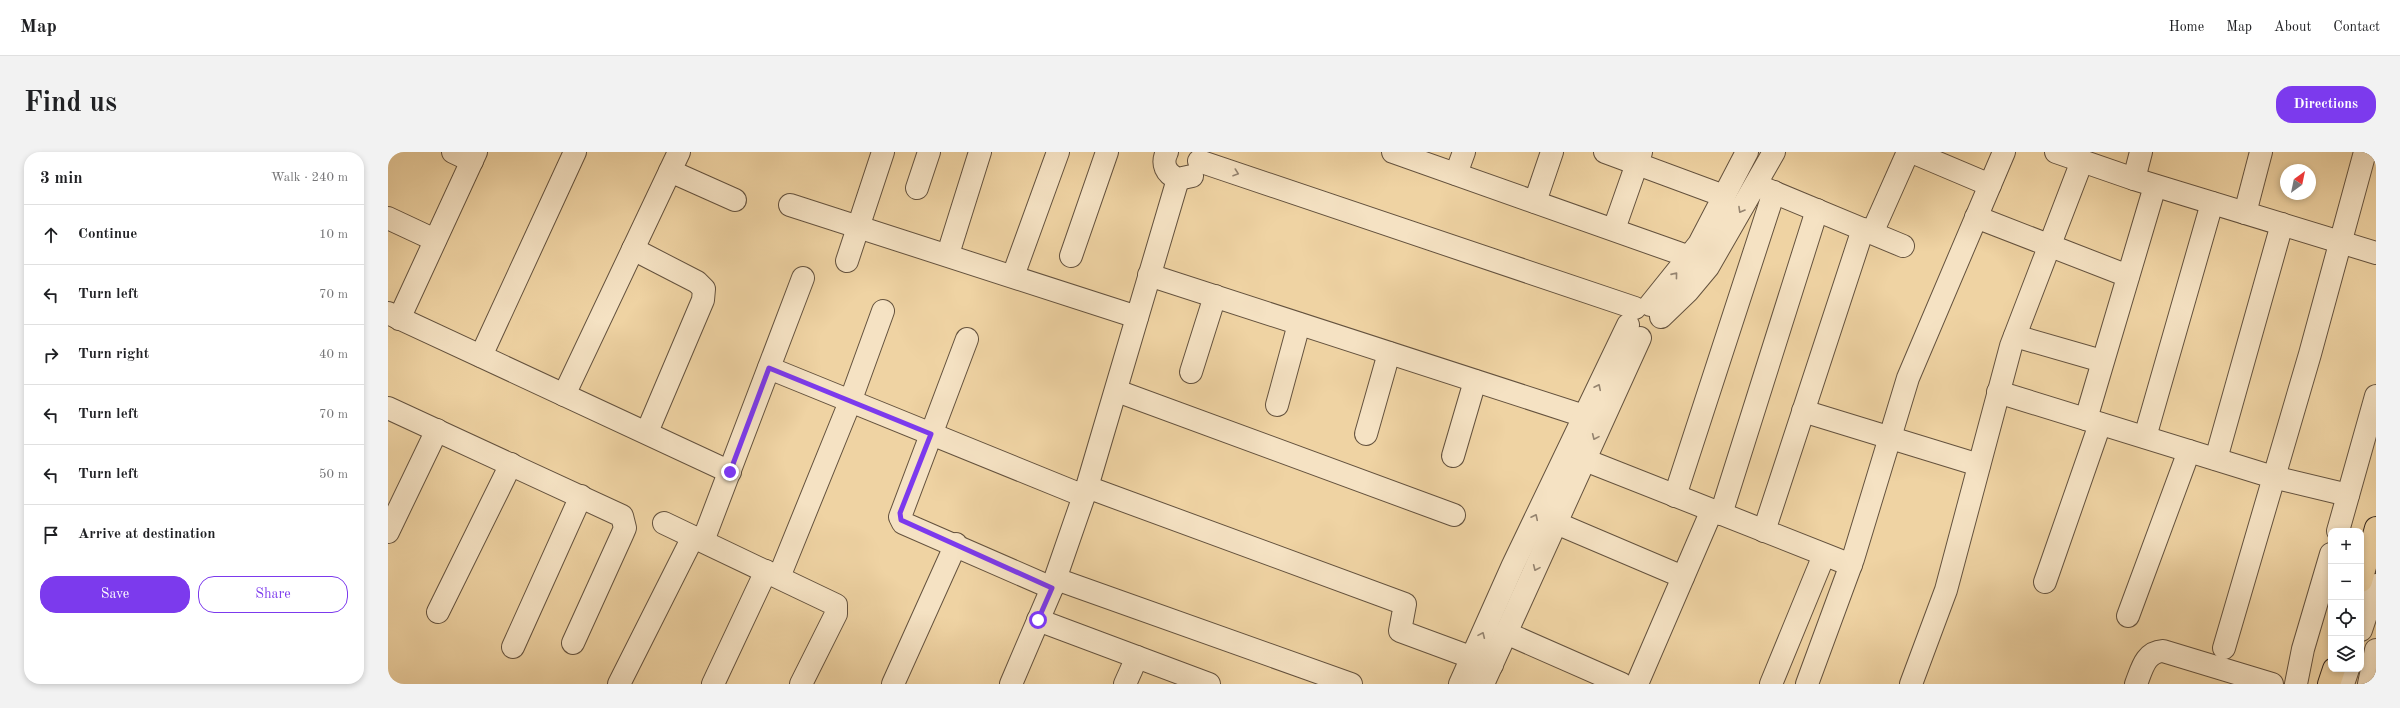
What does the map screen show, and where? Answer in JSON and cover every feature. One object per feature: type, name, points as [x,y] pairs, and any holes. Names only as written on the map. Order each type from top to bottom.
[{"type":"highway","points":[[2364,570],[2376,528]]},
{"type":"highway","points":[[2329,684],[2333,672]]},
{"type":"street","points":[[481,356],[575,152]]},
{"type":"street","points":[[847,261],[883,152]]},
{"type":"street","points":[[917,188],[929,152]]},
{"type":"street","points":[[948,254],[980,152]]},
{"type":"street","points":[[1013,276],[1058,152]]},
{"type":"street","points":[[1071,256],[1107,152]]},
{"type":"street","points":[[1393,152],[1690,256]]},
{"type":"street","points":[[1456,174],[1464,152]]},
{"type":"street","points":[[1535,202],[1552,152]]},
{"type":"street","points":[[1605,152],[1639,158],[1724,196]]},
{"type":"street","points":[[1460,684],[1513,565],[1584,416],[1640,319],[1690,256],[1747,152]]},
{"type":"street","points":[[1675,496],[1765,188],[1774,152]]},
{"type":"street","points":[[1764,531],[1803,411],[1867,231],[1908,152]]},
{"type":"street","points":[[1912,152],[1990,185]]},
{"type":"street","points":[[1806,684],[1851,566],[1908,378],[2004,152]]},
{"type":"street","points":[[2056,152],[2134,180],[2376,253]]},
{"type":"street","points":[[2134,180],[2141,152]]},
{"type":"street","points":[[2246,213],[2261,152]]},
{"type":"street","points":[[2224,648],[2365,152]]},
{"type":"street","points":[[1161,154],[1165,168],[1172,177],[1192,167],[1640,319]]},
{"type":"street","points":[[467,155],[435,240],[394,316],[730,472]]},
{"type":"street","points":[[1614,230],[1639,158]]},
{"type":"street","points":[[1911,684],[1944,595],[1998,392],[2015,336],[2082,161]]},
{"type":"street","points":[[564,394],[674,162],[735,200]]},
{"type":"street","points":[[1012,684],[1054,584],[1085,492],[1149,275],[1192,167]]},
{"type":"street","points":[[2045,582],[2093,421],[2102,361],[2155,186]]},
{"type":"street","points":[[1765,188],[1903,246]]},
{"type":"street","points":[[769,368],[931,434],[1085,492],[1405,604],[1400,631],[1471,659],[1487,675],[1585,460],[1640,319],[1688,291],[1708,267],[1765,188]]},
{"type":"street","points":[[2145,437],[2212,203]]},
{"type":"street","points":[[790,205],[948,254],[1137,317]]},
{"type":"street","points":[[1638,684],[1683,577],[1716,512],[1817,210]]},
{"type":"street","points":[[1976,217],[2049,247],[2128,276]]},
{"type":"street","points":[[388,218],[435,240]]},
{"type":"street","points":[[2216,459],[2282,224]]},
{"type":"street","points":[[633,249],[697,282],[704,289],[703,300],[646,432]]},
{"type":"street","points":[[1149,275],[1584,416]]},
{"type":"street","points":[[619,684],[698,539],[730,472],[803,278]]},
{"type":"street","points":[[1191,372],[1215,296]]},
{"type":"street","points":[[713,684],[772,574],[850,402],[883,311]]},
{"type":"street","points":[[1277,405],[1299,324]]},
{"type":"street","points":[[2015,336],[2102,361]]},
{"type":"street","points":[[967,339],[900,517],[903,523],[1054,584],[1351,684]]},
{"type":"street","points":[[1366,434],[1389,353]]},
{"type":"street","points":[[1453,456],[1475,381]]},
{"type":"street","points":[[1116,391],[1454,515]]},
{"type":"street","points":[[1998,392],[2273,477],[2348,495]]},
{"type":"street","points":[[2339,528],[2376,396]]},
{"type":"street","points":[[388,408],[622,516],[625,528],[573,643]]},
{"type":"street","points":[[1803,411],[1979,466]]},
{"type":"street","points":[[388,532],[437,430]]},
{"type":"street","points":[[2128,616],[2189,451]]},
{"type":"street","points":[[1585,460],[1851,566]]},
{"type":"street","points":[[438,612],[511,464]]},
{"type":"street","points":[[513,647],[581,496]]},
{"type":"street","points":[[1556,522],[1683,577]]},
{"type":"street","points":[[664,523],[833,602],[837,609],[801,684]]},
{"type":"street","points":[[893,684],[956,544]]},
{"type":"street","points":[[1771,684],[1824,555]]},
{"type":"street","points":[[2296,684],[2303,649],[2328,564]]},
{"type":"street","points":[[2364,621],[2376,585]]},
{"type":"street","points":[[1038,620],[1209,684]]},
{"type":"street","points":[[1506,633],[1622,684]]},
{"type":"street","points":[[2369,684],[2376,650]]},
{"type":"street","points":[[2136,684],[2149,656],[2154,652],[2163,651],[2272,684]]},
{"type":"street","points":[[1125,684],[1137,657]]},
{"type":"street","points":[[2343,684],[2347,672]]},
{"type":"route","points":[[730,472],[769,368],[931,434],[900,513],[901,520],[903,523],[956,544],[1052,588],[1038,620]]}]
